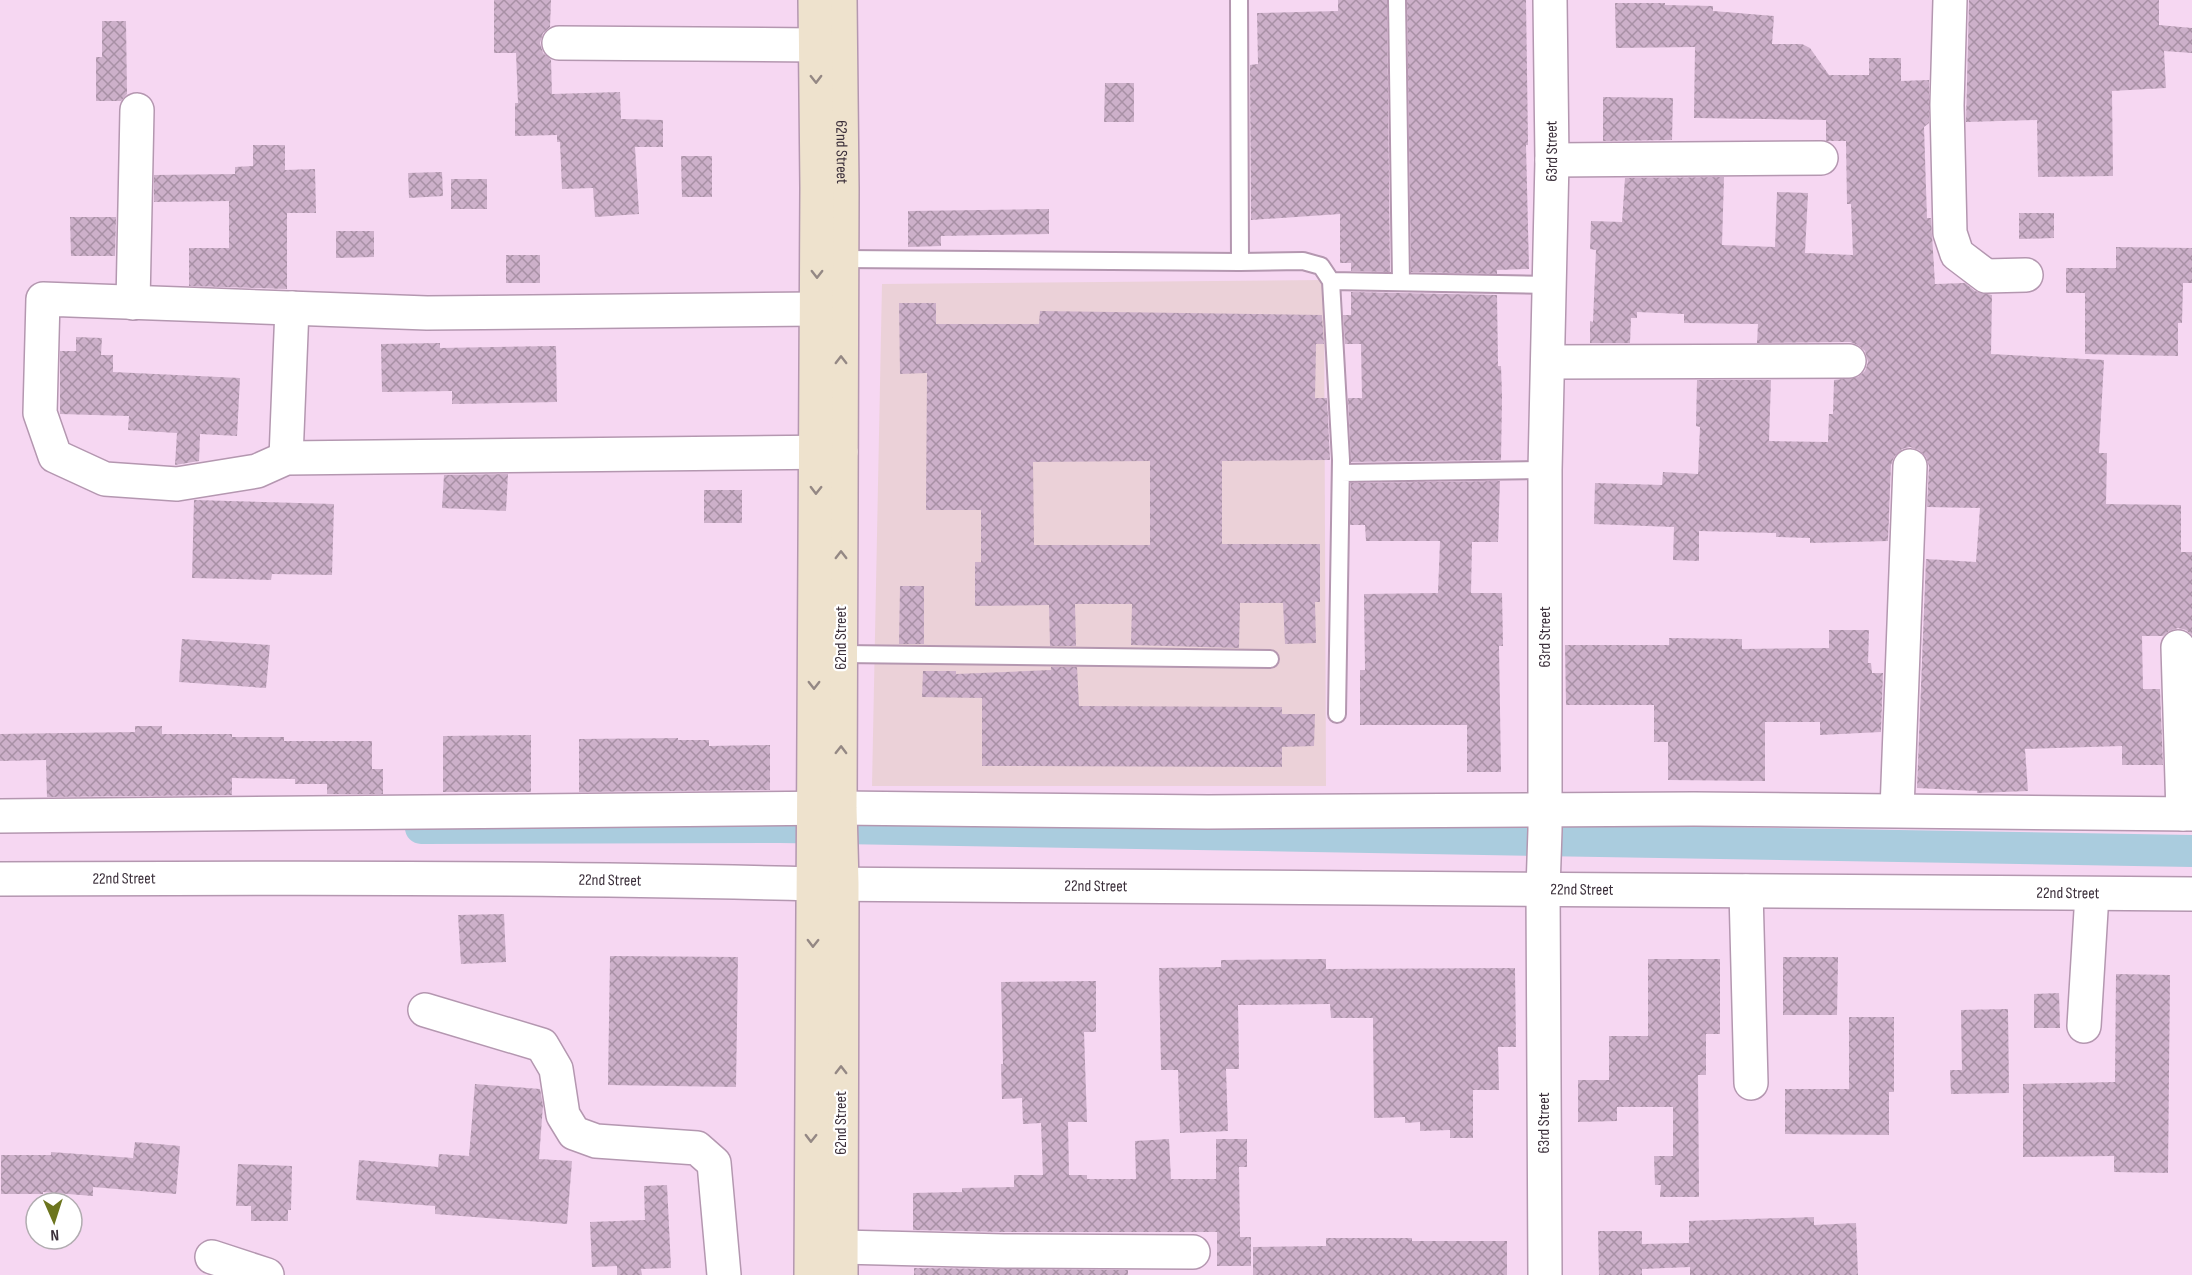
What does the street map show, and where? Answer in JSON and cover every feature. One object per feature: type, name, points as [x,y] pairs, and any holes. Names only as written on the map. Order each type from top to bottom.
[{"type":"main road","name":"62nd Street","points":[[815,0],[817,309],[842,654],[827,814]]},
{"type":"main road","name":"62nd Street","points":[[840,0],[842,259],[829,453],[827,814],[841,1261]]},
{"type":"main road","name":"62nd Street","points":[[811,1275],[828,879]]},
{"type":"street","name":"63rd Street","points":[[1545,1275],[1545,470],[1552,160],[1550,0]]},
{"type":"street","points":[[1950,0],[1947,105],[1950,233],[1957,254],[1986,276],[2026,275]]},
{"type":"street","points":[[560,43],[816,45]]},
{"type":"street","points":[[133,303],[137,110]]},
{"type":"street","points":[[1552,160],[1821,158]]},
{"type":"street","points":[[817,309],[427,313],[43,298],[40,413],[55,456],[105,479],[177,484],[257,471],[286,458],[829,453]]},
{"type":"street","points":[[286,458],[292,308]]},
{"type":"street","points":[[1548,362],[1850,361]]},
{"type":"street","points":[[1897,810],[1910,466]]},
{"type":"street","points":[[2178,647],[2188,814]]},
{"type":"street","name":"22nd Street","points":[[0,879],[828,879],[1544,847],[1897,810],[2188,814]]},
{"type":"street","name":"22nd Street","points":[[0,816],[1208,812],[1544,847],[1746,891],[2192,894]]},
{"type":"street","points":[[1746,891],[1751,1083]]},
{"type":"street","points":[[2084,1026],[2092,894]]},
{"type":"street","points":[[425,1010],[542,1045],[556,1069],[563,1114],[574,1133],[596,1141],[697,1148],[714,1163],[724,1275]]},
{"type":"street","points":[[841,1261],[1004,1251],[1193,1252]]},
{"type":"street","points":[[212,1257],[267,1275]]},
{"type":"lane","points":[[1239,0],[1240,262]]},
{"type":"lane","points":[[1397,0],[1401,282]]},
{"type":"lane","points":[[842,259],[1303,261],[1321,266],[1331,281],[1341,473],[1337,714]]},
{"type":"lane","points":[[1331,281],[1550,285]]},
{"type":"lane","points":[[1341,473],[1545,470]]},
{"type":"lane","points":[[842,654],[1270,659]]},
{"type":"shaded area","points":[[1324,280],[1326,786],[872,786],[882,284]]},
{"type":"building","points":[[494,0],[551,0],[550,27],[543,33],[540,43],[543,53],[551,60],[552,94],[620,92],[621,119],[663,120],[663,147],[635,147],[639,214],[595,217],[593,188],[562,189],[560,142],[557,142],[557,135],[515,136],[515,103],[518,103],[516,53],[494,53]]},
{"type":"building","points":[[1338,0],[1387,0],[1390,272],[1351,271],[1351,263],[1340,263],[1340,214],[1251,220],[1250,65],[1258,64],[1257,13],[1338,11]]},
{"type":"building","points":[[1407,0],[1526,0],[1529,269],[1497,270],[1497,274],[1411,272]]},
{"type":"building","points":[[1969,0],[2159,0],[2159,25],[2192,28],[2192,53],[2164,51],[2166,88],[2112,91],[2113,176],[2038,177],[2037,120],[1966,122]]},
{"type":"building","points":[[1615,3],[1713,6],[1713,11],[1774,16],[1772,44],[1802,44],[1810,48],[1829,75],[1869,75],[1869,58],[1901,58],[1901,81],[1929,80],[1929,123],[1924,127],[1927,218],[1931,218],[1935,284],[1965,283],[1975,291],[1992,295],[1991,354],[2104,360],[2099,453],[2107,453],[2106,504],[2181,505],[2181,552],[2192,552],[2192,635],[2178,628],[2163,636],[2142,636],[2143,689],[2160,689],[2163,765],[2122,765],[2122,746],[2025,749],[2028,791],[1977,793],[1977,791],[1917,788],[1926,559],[1976,562],[1980,508],[1927,507],[1929,466],[1926,457],[1919,450],[1910,447],[1902,449],[1894,457],[1891,465],[1888,541],[1810,543],[1810,538],[1776,537],[1776,533],[1699,531],[1699,561],[1673,560],[1674,527],[1594,524],[1595,483],[1662,485],[1663,472],[1698,474],[1700,427],[1696,426],[1697,380],[1771,380],[1769,441],[1828,442],[1829,414],[1833,414],[1834,380],[1858,377],[1865,371],[1868,362],[1865,351],[1850,342],[1757,343],[1758,324],[1684,323],[1684,314],[1637,312],[1637,318],[1631,318],[1630,343],[1590,343],[1596,250],[1590,249],[1591,221],[1622,222],[1625,178],[1724,177],[1722,245],[1775,247],[1777,192],[1808,193],[1805,253],[1853,255],[1851,204],[1847,204],[1846,141],[1826,141],[1826,120],[1694,118],[1695,47],[1616,48]]},
{"type":"building","points":[[102,21],[126,21],[127,94],[121,101],[96,101],[96,57],[102,57]]},
{"type":"building","points":[[1105,83],[1134,83],[1134,122],[1104,122]]},
{"type":"building","points":[[1603,97],[1673,98],[1672,140],[1603,141]]},
{"type":"building","points":[[253,145],[285,145],[285,170],[315,169],[316,213],[287,213],[287,289],[189,286],[189,248],[229,248],[229,201],[154,202],[154,175],[235,174],[235,167],[253,166]]},
{"type":"building","points":[[681,156],[712,156],[712,197],[682,197]]},
{"type":"building","points":[[442,172],[443,196],[409,198],[408,173]]},
{"type":"building","points":[[451,179],[487,179],[487,209],[451,209]]},
{"type":"building","points":[[1049,209],[1049,234],[941,236],[941,246],[908,247],[908,211]]},
{"type":"building","points":[[2019,213],[2054,213],[2054,238],[2019,239]]},
{"type":"building","points":[[70,217],[116,217],[115,256],[71,256]]},
{"type":"building","points":[[336,231],[374,231],[374,257],[336,258]]},
{"type":"building","points":[[2116,247],[2192,248],[2192,283],[2183,283],[2182,323],[2178,323],[2178,356],[2085,354],[2085,293],[2066,293],[2066,268],[2116,268]]},
{"type":"building","points":[[506,255],[540,255],[540,283],[506,283]]},
{"type":"building","points":[[1351,292],[1497,295],[1498,366],[1501,366],[1502,397],[1501,460],[1351,462],[1348,398],[1362,398],[1361,344],[1345,344],[1343,315],[1351,315]]},
{"type":"building","points":[[899,303],[936,303],[936,324],[1039,324],[1040,311],[1322,315],[1324,344],[1316,344],[1315,398],[1327,398],[1330,460],[1222,461],[1222,544],[1320,544],[1320,602],[1315,602],[1316,643],[1285,644],[1283,603],[1240,603],[1239,648],[1131,645],[1132,604],[1075,604],[1076,646],[1050,646],[1049,605],[975,606],[975,562],[981,562],[981,510],[926,510],[927,373],[900,374]],"holes":[[[1150,461],[1150,545],[1034,545],[1033,462]]]},
{"type":"building","points":[[76,337],[102,338],[101,355],[113,355],[113,372],[240,378],[237,436],[200,434],[199,461],[175,465],[177,433],[128,430],[129,416],[60,414],[60,351],[76,351]]},
{"type":"building","points":[[440,343],[440,348],[556,346],[557,402],[452,404],[452,391],[382,392],[381,344]]},
{"type":"building","points":[[508,474],[506,511],[442,508],[444,475]]},
{"type":"building","points":[[1500,481],[1498,542],[1472,542],[1471,593],[1502,593],[1503,646],[1499,646],[1501,772],[1467,772],[1467,725],[1360,725],[1360,670],[1365,670],[1364,594],[1438,593],[1440,541],[1366,541],[1365,525],[1350,525],[1351,483]]},
{"type":"building","points":[[704,490],[742,490],[742,523],[704,523]]},
{"type":"building","points":[[194,500],[334,504],[332,575],[272,574],[271,580],[192,578]]},
{"type":"building","points":[[900,586],[924,586],[924,644],[899,644]]},
{"type":"building","points":[[1829,630],[1869,630],[1868,663],[1871,663],[1872,673],[1883,673],[1881,732],[1820,735],[1820,722],[1765,722],[1765,781],[1668,780],[1668,742],[1654,742],[1654,705],[1566,705],[1565,645],[1669,645],[1669,638],[1742,639],[1742,649],[1829,648]]},
{"type":"building","points":[[182,639],[270,645],[266,688],[179,682]]},
{"type":"building","points":[[1051,667],[1077,667],[1079,706],[1282,707],[1282,714],[1315,714],[1314,746],[1282,747],[1282,767],[982,766],[982,698],[922,697],[923,671],[956,671],[956,674],[1051,670]]},
{"type":"building","points":[[135,726],[162,726],[162,734],[232,734],[232,737],[284,737],[284,741],[372,741],[372,769],[383,769],[383,794],[327,794],[327,784],[295,784],[295,779],[232,778],[232,795],[47,797],[46,760],[0,761],[0,734],[135,732]]},
{"type":"building","points":[[531,735],[531,792],[443,792],[443,736]]},
{"type":"building","points":[[678,738],[678,740],[709,740],[709,746],[770,745],[770,790],[579,792],[579,739]]},
{"type":"building","points":[[504,914],[506,962],[461,964],[458,915]]},
{"type":"building","points":[[610,956],[738,957],[736,1087],[608,1085]]},
{"type":"building","points":[[1783,957],[1838,957],[1837,1015],[1783,1015]]},
{"type":"building","points":[[1326,959],[1326,969],[1515,968],[1516,1047],[1498,1047],[1499,1090],[1473,1090],[1473,1138],[1450,1138],[1450,1130],[1420,1131],[1420,1122],[1405,1123],[1405,1117],[1374,1118],[1373,1018],[1331,1018],[1330,1004],[1238,1005],[1239,1069],[1226,1069],[1228,1131],[1180,1133],[1178,1070],[1161,1070],[1159,968],[1221,967],[1221,960]]},
{"type":"building","points":[[1648,959],[1720,959],[1720,1034],[1706,1034],[1706,1075],[1698,1075],[1699,1197],[1660,1197],[1661,1185],[1655,1185],[1654,1156],[1673,1156],[1673,1107],[1617,1107],[1617,1121],[1578,1122],[1578,1080],[1609,1080],[1609,1036],[1648,1036]]},
{"type":"building","points":[[2116,974],[2170,975],[2168,1173],[2114,1172],[2114,1156],[2023,1157],[2023,1084],[2115,1082]]},
{"type":"building","points":[[1096,981],[1096,1032],[1084,1032],[1087,1122],[1068,1122],[1069,1175],[1087,1175],[1087,1179],[1136,1179],[1135,1141],[1169,1139],[1171,1179],[1216,1179],[1216,1139],[1247,1139],[1247,1167],[1239,1167],[1240,1237],[1251,1237],[1251,1266],[1217,1266],[1217,1232],[913,1230],[913,1193],[962,1192],[962,1188],[1014,1187],[1014,1175],[1043,1175],[1041,1123],[1023,1124],[1022,1098],[1002,1099],[1001,982]]},
{"type":"building","points":[[2059,993],[2060,1028],[2034,1028],[2034,994]]},
{"type":"building","points":[[2008,1009],[2009,1093],[1951,1094],[1950,1070],[1962,1070],[1961,1010]]},
{"type":"building","points":[[1849,1017],[1894,1017],[1894,1092],[1889,1092],[1889,1135],[1785,1134],[1785,1089],[1849,1089]]},
{"type":"building","points":[[475,1084],[540,1089],[543,1105],[539,1159],[572,1161],[567,1224],[435,1214],[435,1206],[356,1200],[359,1160],[438,1167],[439,1154],[469,1156]]},
{"type":"building","points":[[135,1142],[180,1146],[176,1194],[93,1187],[93,1196],[84,1195],[84,1191],[24,1191],[24,1194],[1,1194],[1,1155],[51,1155],[51,1152],[133,1158]]},
{"type":"building","points":[[238,1164],[292,1166],[291,1210],[288,1210],[288,1221],[251,1221],[251,1206],[236,1206]]},
{"type":"building","points":[[667,1185],[671,1268],[641,1269],[642,1275],[617,1275],[617,1266],[592,1267],[590,1222],[645,1220],[644,1186]]},
{"type":"building","points":[[1814,1217],[1814,1225],[1856,1223],[1858,1275],[1690,1275],[1690,1267],[1642,1269],[1642,1275],[1599,1275],[1598,1231],[1642,1231],[1642,1244],[1689,1243],[1689,1221]]},
{"type":"building","points":[[1326,1238],[1507,1241],[1507,1275],[1253,1275],[1253,1247],[1326,1246]]},
{"type":"building","points":[[914,1268],[1128,1270],[1128,1275],[914,1275]]},
{"type":"waterway","points":[[421,828],[780,827],[2192,851]]}]
